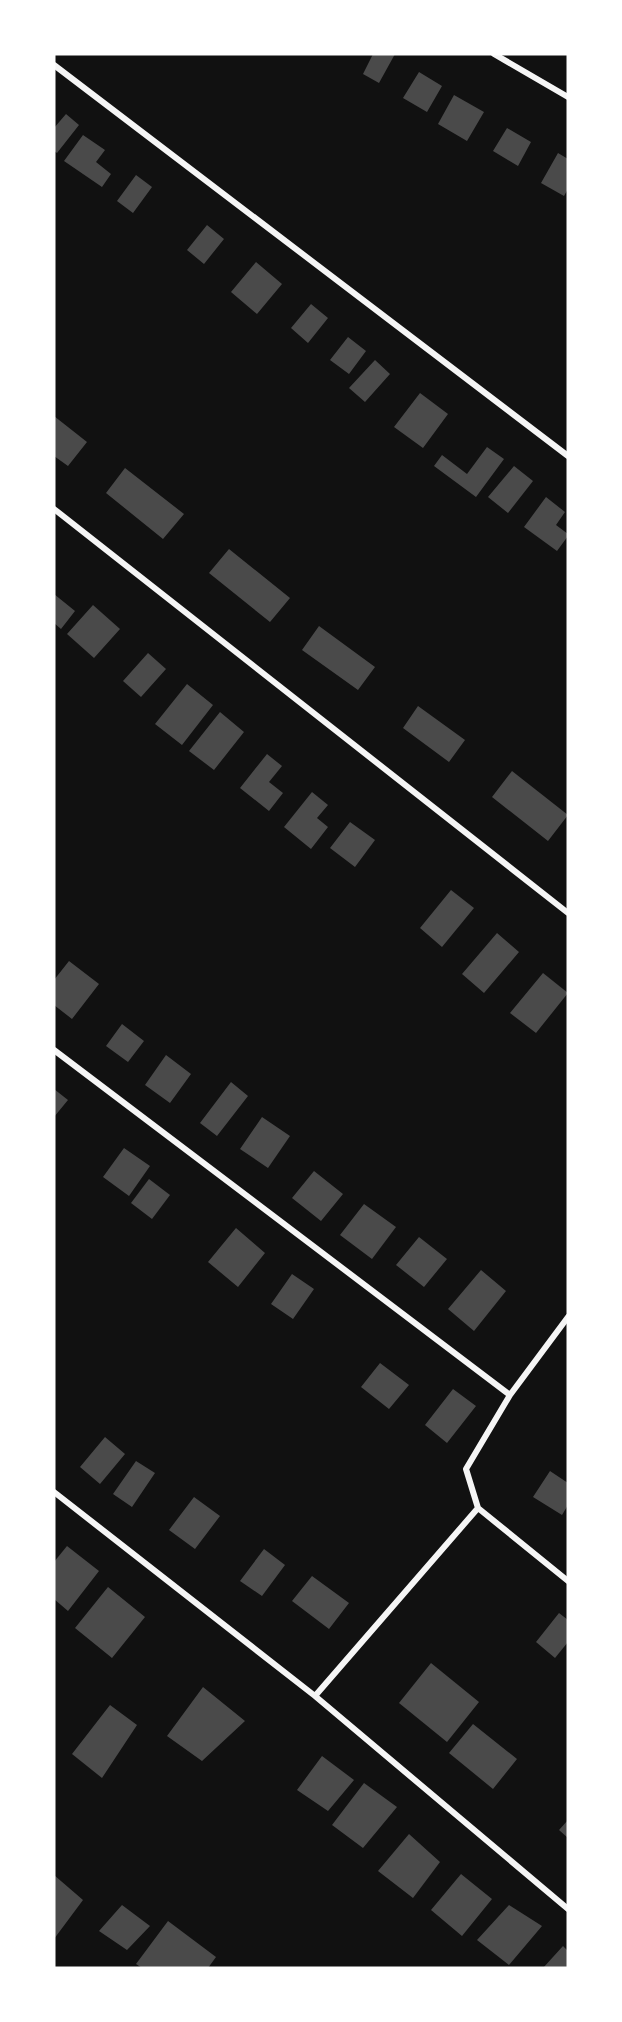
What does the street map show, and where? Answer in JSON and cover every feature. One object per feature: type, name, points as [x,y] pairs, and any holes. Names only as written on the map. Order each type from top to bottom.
[{"type":"street","points":[[494,54],[568,97]]},
{"type":"street","points":[[54,65],[568,456]]},
{"type":"street","points":[[54,509],[568,913]]},
{"type":"street","points":[[54,1050],[510,1395]]},
{"type":"street","points":[[568,1317],[510,1395],[466,1469],[478,1508],[568,1581]]},
{"type":"street","points":[[54,1492],[315,1696],[568,1909]]},
{"type":"street","points":[[315,1696],[478,1508]]},
{"type":"building","points":[[373,54],[395,54],[379,83],[363,74]]},
{"type":"building","points":[[419,72],[442,86],[427,112],[403,98]]},
{"type":"building","points":[[454,95],[484,112],[467,141],[438,124]]},
{"type":"building","points":[[66,114],[79,125],[57,153],[54,151],[54,128]]},
{"type":"building","points":[[507,128],[531,142],[518,166],[493,151]]},
{"type":"building","points":[[83,135],[105,150],[96,162],[111,174],[102,187],[64,161]]},
{"type":"building","points":[[558,153],[568,159],[568,189],[564,196],[541,183]]},
{"type":"building","points":[[136,175],[152,187],[133,213],[117,201]]},
{"type":"building","points":[[207,225],[224,239],[204,264],[187,250]]},
{"type":"building","points":[[256,262],[282,284],[257,314],[231,292]]},
{"type":"building","points":[[311,304],[328,318],[308,343],[291,328]]},
{"type":"building","points":[[348,337],[366,351],[349,374],[330,360]]},
{"type":"building","points":[[375,360],[390,374],[365,402],[349,388]]},
{"type":"building","points":[[420,393],[448,414],[423,448],[394,427]]},
{"type":"building","points":[[54,416],[87,442],[68,466],[54,456]]},
{"type":"building","points":[[487,447],[504,459],[476,497],[434,466],[442,455],[467,474]]},
{"type":"building","points":[[514,466],[533,481],[508,513],[488,497]]},
{"type":"building","points":[[125,468],[184,514],[163,539],[106,493]]},
{"type":"building","points":[[546,497],[565,512],[556,525],[568,536],[557,551],[524,527]]},
{"type":"building","points":[[229,549],[290,598],[270,622],[209,573]]},
{"type":"building","points":[[54,594],[75,611],[61,629],[54,623]]},
{"type":"building","points":[[93,605],[120,629],[94,658],[67,634]]},
{"type":"building","points":[[319,626],[375,667],[358,690],[302,650]]},
{"type":"building","points":[[148,653],[166,669],[141,697],[123,681]]},
{"type":"building","points":[[187,684],[213,705],[182,745],[155,724]]},
{"type":"building","points":[[418,706],[465,740],[449,762],[403,728]]},
{"type":"building","points":[[220,712],[244,732],[214,770],[189,751]]},
{"type":"building","points":[[267,754],[282,766],[269,782],[283,793],[269,811],[240,788]]},
{"type":"building","points":[[512,771],[568,815],[548,841],[492,797]]},
{"type":"building","points":[[312,792],[328,805],[317,818],[328,827],[311,849],[284,827]]},
{"type":"building","points":[[350,822],[375,840],[355,867],[330,848]]},
{"type":"building","points":[[451,890],[474,908],[442,947],[420,928]]},
{"type":"building","points":[[497,933],[519,952],[484,993],[462,974]]},
{"type":"building","points":[[69,961],[99,984],[72,1019],[54,1005],[54,980]]},
{"type":"building","points":[[543,973],[568,993],[536,1033],[510,1013]]},
{"type":"building","points":[[122,1024],[144,1041],[128,1062],[106,1046]]},
{"type":"building","points":[[166,1055],[191,1074],[170,1103],[145,1085]]},
{"type":"building","points":[[231,1082],[248,1096],[217,1136],[200,1123]]},
{"type":"building","points":[[54,1089],[68,1100],[54,1117]]},
{"type":"building","points":[[262,1117],[290,1136],[268,1168],[240,1149]]},
{"type":"building","points":[[124,1148],[150,1166],[129,1196],[103,1177]]},
{"type":"building","points":[[314,1171],[343,1194],[321,1221],[292,1198]]},
{"type":"building","points":[[149,1179],[170,1195],[152,1219],[131,1203]]},
{"type":"building","points":[[364,1204],[396,1227],[372,1259],[340,1235]]},
{"type":"building","points":[[236,1228],[265,1253],[238,1287],[208,1262]]},
{"type":"building","points":[[419,1237],[447,1259],[424,1287],[396,1265]]},
{"type":"building","points":[[481,1270],[506,1291],[474,1331],[448,1309]]},
{"type":"building","points":[[292,1274],[314,1289],[293,1319],[271,1304]]},
{"type":"building","points":[[380,1363],[409,1385],[389,1409],[361,1387]]},
{"type":"building","points":[[453,1389],[476,1406],[447,1443],[425,1425]]},
{"type":"building","points":[[105,1437],[125,1454],[100,1484],[80,1467]]},
{"type":"building","points":[[136,1461],[155,1473],[132,1507],[113,1494]]},
{"type":"building","points":[[550,1471],[568,1483],[568,1505],[562,1515],[533,1497]]},
{"type":"building","points":[[194,1497],[220,1516],[195,1549],[169,1530]]},
{"type":"building","points":[[67,1546],[99,1571],[68,1611],[54,1599],[54,1562]]},
{"type":"building","points":[[264,1549],[285,1565],[262,1596],[240,1581]]},
{"type":"building","points":[[312,1576],[349,1603],[329,1629],[292,1601]]},
{"type":"building","points":[[108,1587],[145,1617],[112,1658],[75,1628]]},
{"type":"building","points":[[559,1613],[568,1620],[568,1642],[555,1658],[536,1642]]},
{"type":"building","points":[[431,1663],[479,1702],[447,1742],[399,1703]]},
{"type":"building","points":[[203,1687],[245,1721],[202,1761],[167,1736]]},
{"type":"building","points":[[110,1705],[137,1725],[102,1778],[72,1754]]},
{"type":"building","points":[[473,1724],[517,1759],[493,1789],[449,1753]]},
{"type":"building","points":[[322,1756],[354,1780],[328,1811],[297,1790]]},
{"type":"building","points":[[364,1783],[397,1807],[363,1848],[332,1825]]},
{"type":"building","points":[[568,1820],[568,1838],[559,1830]]},
{"type":"building","points":[[409,1834],[440,1862],[413,1898],[378,1871]]},
{"type":"building","points":[[461,1874],[492,1899],[462,1936],[431,1910]]},
{"type":"building","points":[[54,1875],[83,1900],[54,1939]]},
{"type":"building","points":[[122,1905],[150,1926],[127,1950],[99,1931]]},
{"type":"building","points":[[509,1905],[542,1926],[509,1965],[477,1940]]},
{"type":"building","points":[[168,1921],[216,1957],[208,1968],[142,1968],[136,1964]]},
{"type":"building","points":[[563,1946],[568,1951],[568,1968],[543,1968]]}]
